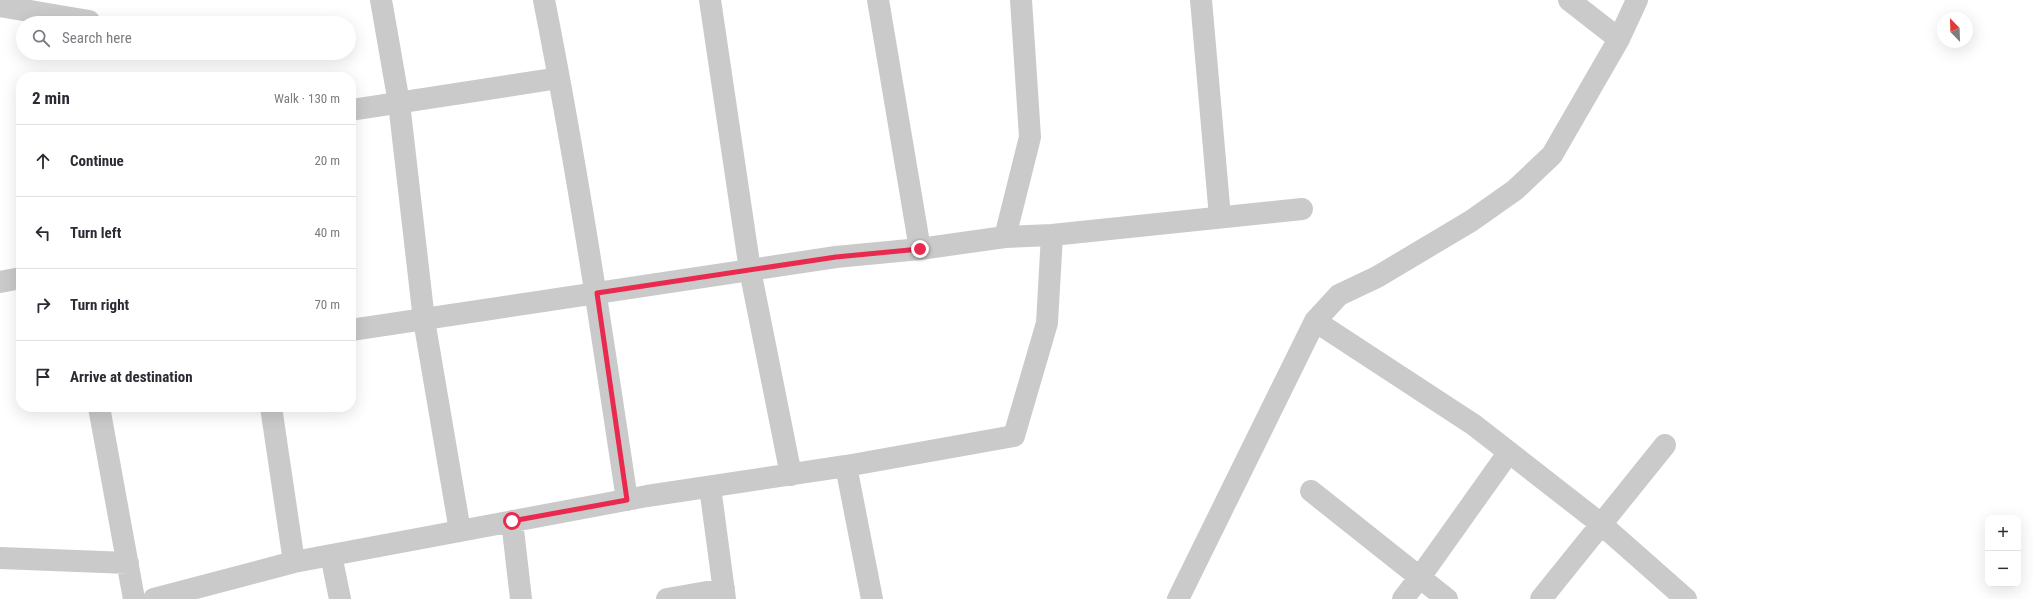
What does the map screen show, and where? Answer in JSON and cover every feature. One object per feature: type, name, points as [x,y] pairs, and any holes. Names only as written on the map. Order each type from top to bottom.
[{"type":"street","points":[[381,0],[399,103],[424,320],[460,531]]},
{"type":"street","points":[[544,0],[560,78],[597,293],[627,500]]},
{"type":"street","points":[[710,0],[750,270],[791,475]]},
{"type":"street","points":[[878,0],[920,249]]},
{"type":"street","points":[[1005,237],[1030,137],[1021,0]]},
{"type":"street","points":[[1201,0],[1220,217]]},
{"type":"street","points":[[1569,0],[1619,39]]},
{"type":"street","points":[[1178,599],[1316,321],[1339,295],[1377,277],[1471,221],[1515,190],[1552,155],[1619,39],[1637,0]]},
{"type":"street","points":[[0,6],[59,16]]},
{"type":"street","points":[[356,109],[560,78]]},
{"type":"street","points":[[356,329],[836,257],[920,249],[1005,237],[1052,235],[1302,209]]},
{"type":"street","points":[[154,599],[294,562],[627,500],[846,466],[1014,436],[1047,323],[1052,235]]},
{"type":"street","points":[[0,282],[16,279]]},
{"type":"street","points":[[1316,321],[1474,425],[1602,524],[1682,598]]},
{"type":"street","points":[[100,412],[134,599]]},
{"type":"street","points":[[273,412],[294,562]]},
{"type":"street","points":[[1541,599],[1665,445]]},
{"type":"street","points":[[1403,599],[1420,578],[1508,452]]},
{"type":"street","points":[[846,466],[872,599]]},
{"type":"street","points":[[667,599],[724,594],[710,487]]},
{"type":"street","points":[[1311,491],[1447,599]]},
{"type":"street","points":[[512,521],[521,599]]},
{"type":"street","points":[[331,556],[340,599]]},
{"type":"street","points":[[0,558],[128,563]]},
{"type":"route","points":[[512,521],[627,500],[597,293],[836,257],[920,249]]}]
